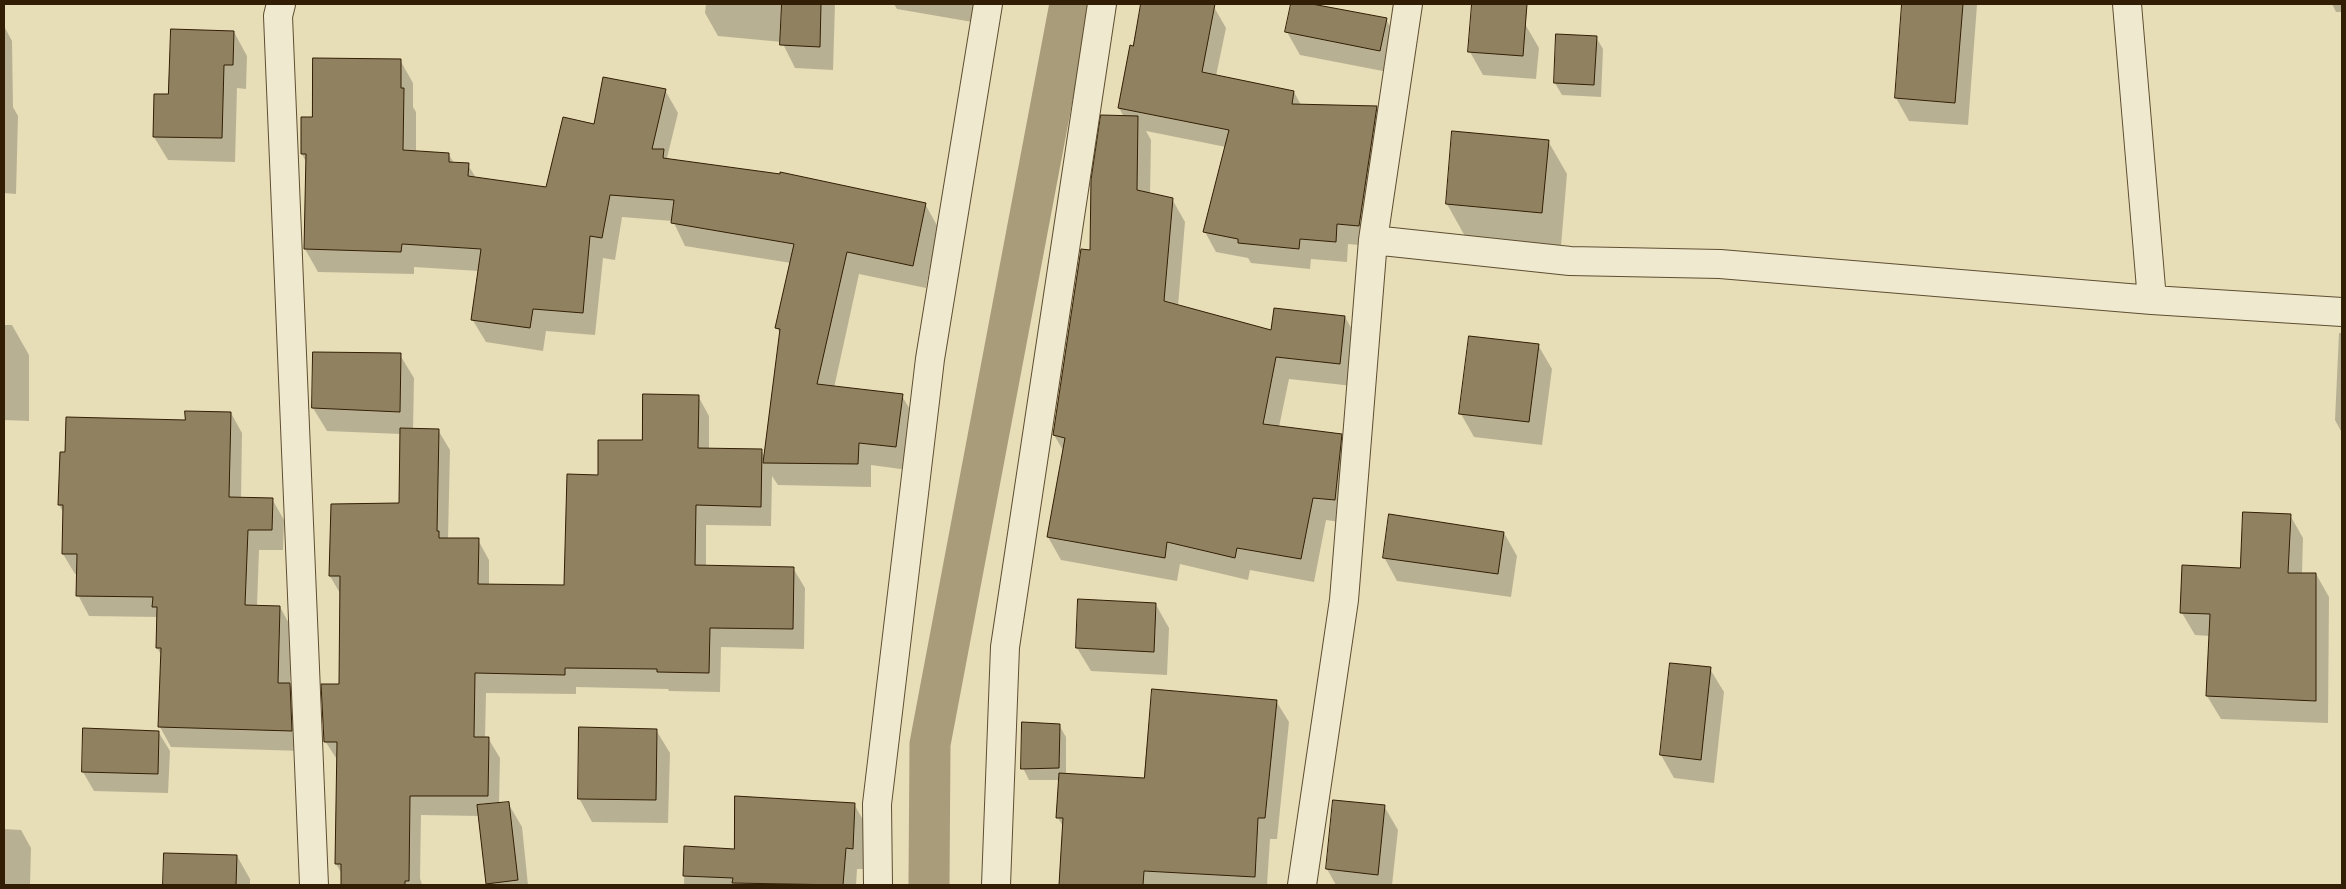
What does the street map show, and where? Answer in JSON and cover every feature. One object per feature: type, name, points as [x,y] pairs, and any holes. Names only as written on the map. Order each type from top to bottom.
[{"type":"street","points":[[281,4],[278,16],[314,885]]},
{"type":"street","points":[[878,885],[877,804],[930,359],[988,4]]},
{"type":"street","points":[[996,885],[1005,647],[1102,4]]},
{"type":"street","points":[[1302,885],[1344,600],[1373,240],[1408,4]]},
{"type":"street","points":[[2126,4],[2152,300]]},
{"type":"street","points":[[1373,240],[1570,261],[1720,264],[2152,300],[2342,312]]},
{"type":"building","points":[[782,4],[821,4],[820,47],[780,45]]},
{"type":"building","points":[[1141,4],[1215,4],[1202,72],[1294,91],[1292,104],[1377,106],[1359,226],[1337,224],[1336,242],[1300,239],[1299,249],[1238,243],[1238,239],[1203,232],[1229,130],[1118,108],[1130,45],[1133,46]]},
{"type":"building","points":[[1291,4],[1312,4],[1387,18],[1380,51],[1285,32]]},
{"type":"building","points":[[1472,4],[1527,4],[1523,56],[1468,52]]},
{"type":"building","points":[[1902,4],[1963,4],[1955,103],[1895,98]]},
{"type":"building","points":[[171,29],[234,31],[233,65],[224,65],[222,138],[153,137],[154,94],[168,94]]},
{"type":"building","points":[[1556,34],[1597,36],[1594,85],[1554,83]]},
{"type":"building","points":[[313,58],[401,59],[401,88],[404,88],[403,150],[449,153],[449,162],[469,163],[468,176],[546,187],[563,117],[594,124],[603,77],[666,89],[652,149],[664,149],[663,158],[780,174],[780,172],[926,203],[913,266],[847,252],[817,384],[903,394],[896,447],[859,443],[858,464],[763,463],[780,329],[775,328],[794,244],[671,223],[674,200],[610,195],[602,238],[590,236],[583,313],[533,309],[530,328],[471,320],[481,249],[402,244],[401,252],[304,249],[306,154],[301,154],[301,117],[312,117]]},
{"type":"building","points":[[1101,115],[1138,116],[1137,190],[1173,198],[1164,301],[1271,330],[1274,308],[1345,316],[1340,364],[1276,357],[1263,424],[1342,434],[1335,500],[1313,498],[1301,559],[1237,548],[1235,558],[1167,542],[1165,558],[1047,537],[1065,438],[1053,435],[1081,249],[1090,250],[1091,180]]},
{"type":"building","points":[[1452,131],[1549,140],[1542,213],[1446,204]]},
{"type":"building","points":[[1469,336],[1539,344],[1529,422],[1459,414]]},
{"type":"building","points":[[313,352],[401,353],[400,412],[312,408]]},
{"type":"building","points":[[643,394],[699,395],[698,448],[762,449],[761,507],[696,505],[695,565],[794,567],[793,629],[710,628],[709,673],[657,672],[657,669],[565,668],[565,675],[475,673],[474,737],[489,737],[488,796],[410,796],[409,881],[405,881],[405,885],[341,885],[341,864],[335,864],[337,742],[324,742],[321,684],[339,684],[340,576],[329,576],[331,504],[399,503],[400,428],[439,429],[437,531],[439,531],[439,538],[479,538],[478,584],[564,585],[567,474],[598,475],[598,440],[642,440]]},
{"type":"building","points":[[185,411],[231,412],[229,497],[273,498],[272,530],[248,530],[245,605],[280,606],[278,683],[290,683],[292,731],[158,727],[161,648],[156,648],[157,607],[152,607],[153,597],[76,596],[77,554],[62,554],[63,505],[58,505],[60,452],[65,452],[66,417],[185,420]]},
{"type":"building","points":[[2243,512],[2291,514],[2288,573],[2316,573],[2316,701],[2206,696],[2210,614],[2180,613],[2182,565],[2240,568]]},
{"type":"building","points":[[1389,514],[1504,532],[1498,574],[1383,558]]},
{"type":"building","points":[[1078,599],[1156,603],[1154,652],[1076,648]]},
{"type":"building","points":[[1670,663],[1711,667],[1701,760],[1660,755]]},
{"type":"building","points":[[1152,689],[1277,700],[1265,818],[1258,818],[1255,877],[1144,871],[1143,885],[1059,885],[1063,818],[1056,818],[1059,773],[1144,778]]},
{"type":"building","points":[[1022,722],[1060,724],[1059,768],[1021,769]]},
{"type":"building","points":[[579,727],[657,729],[656,800],[578,799]]},
{"type":"building","points":[[83,728],[159,731],[158,774],[82,772]]},
{"type":"building","points":[[735,796],[855,803],[853,849],[846,848],[843,885],[732,883],[733,878],[683,876],[684,846],[734,849]]},
{"type":"building","points":[[1333,800],[1385,805],[1378,875],[1326,869]]},
{"type":"building","points":[[509,802],[518,880],[486,884],[477,805]]},
{"type":"building","points":[[164,853],[237,855],[236,885],[163,885]]},
{"type":"waterway","points":[[929,885],[930,744],[1070,4]]}]
